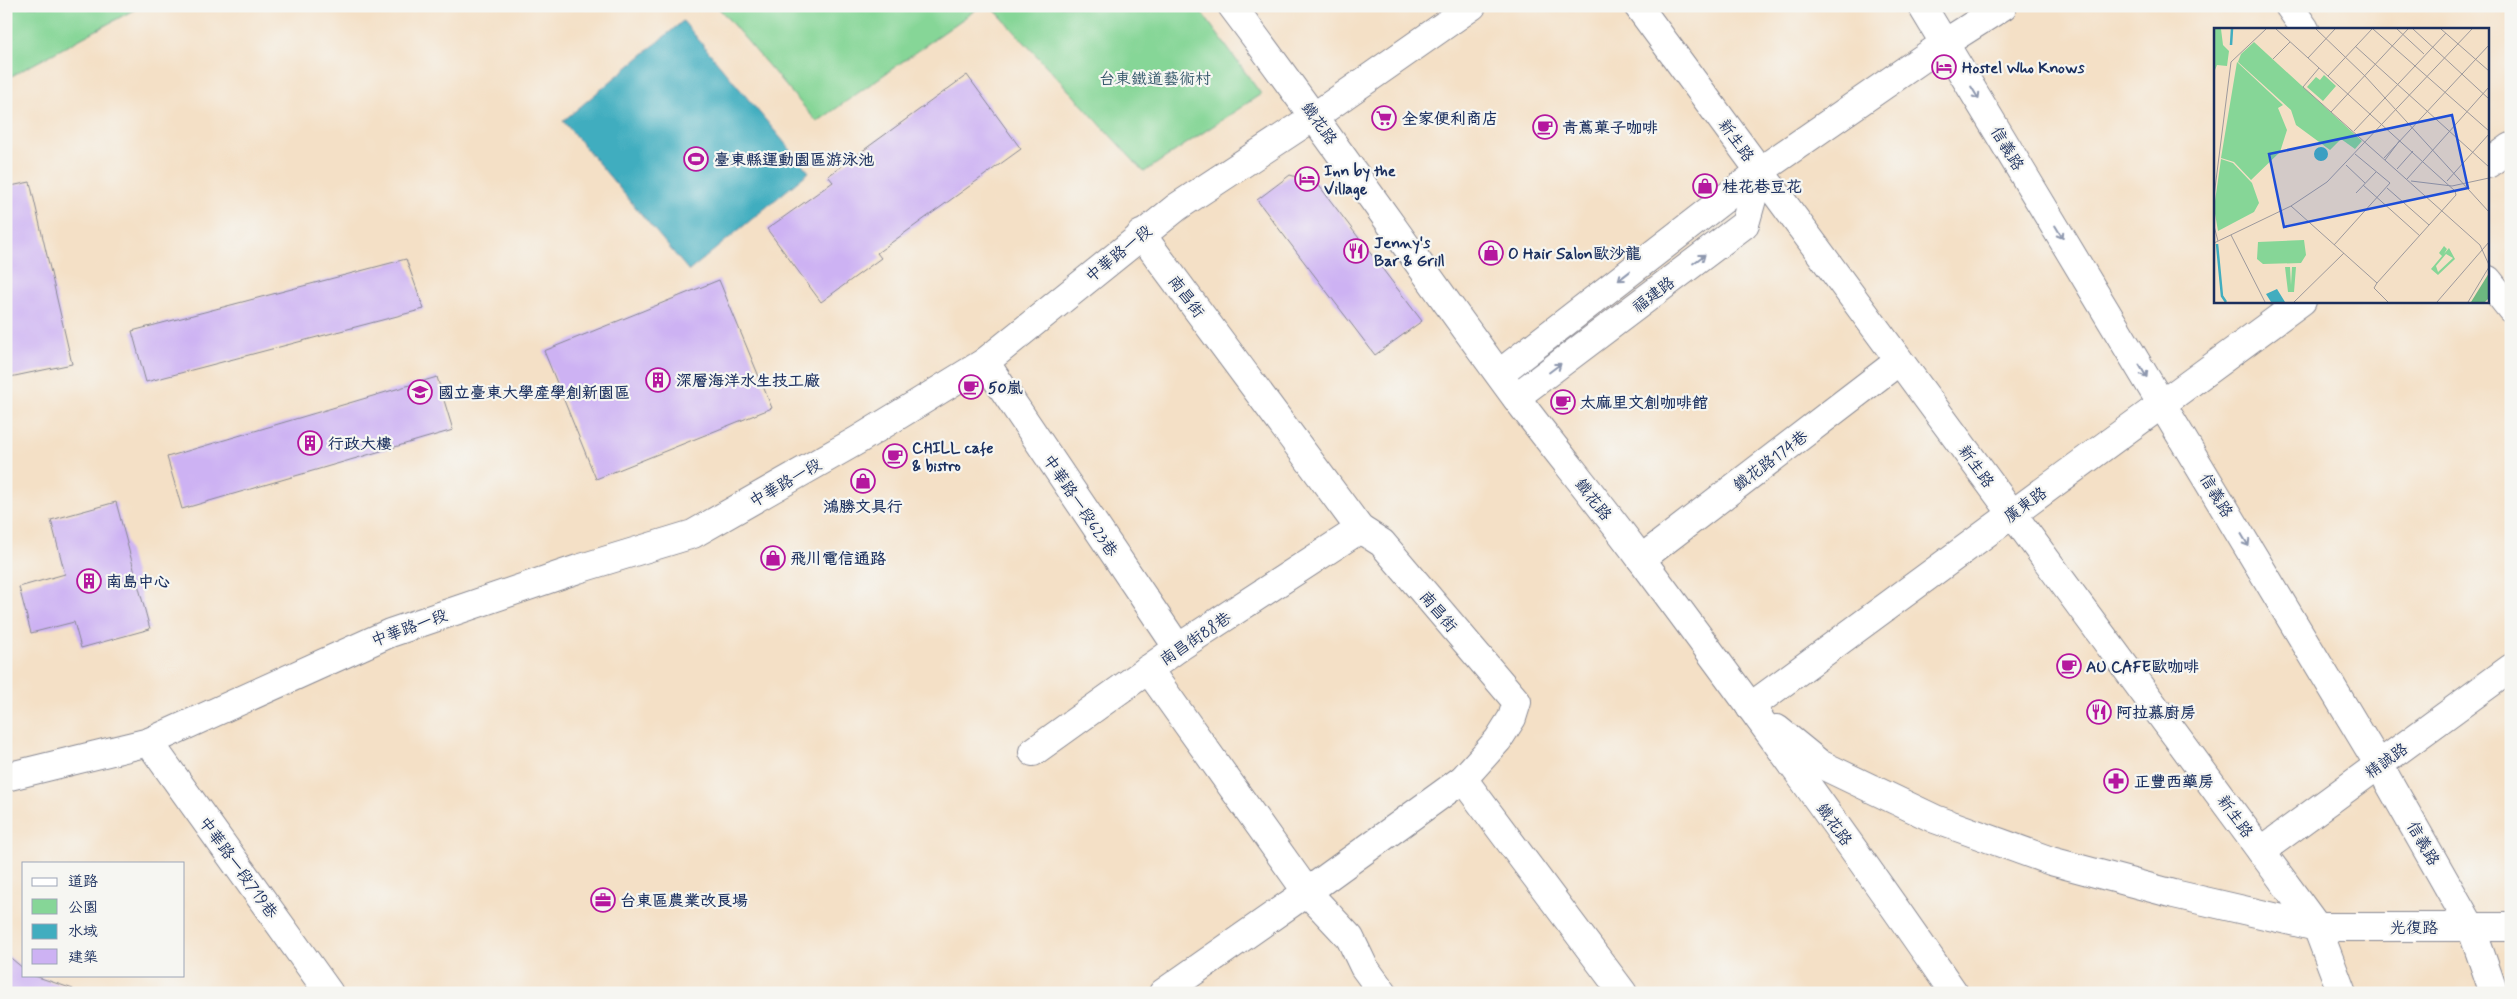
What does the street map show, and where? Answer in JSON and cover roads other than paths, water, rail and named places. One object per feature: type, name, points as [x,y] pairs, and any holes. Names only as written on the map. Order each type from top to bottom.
[{"type":"street","name":"鐵花路","points":[[1232,6],[1315,116],[1516,397],[1641,559],[1750,707],[1880,885],[1954,993]]},
{"type":"street","name":"中華路一段","points":[[6,777],[148,742],[390,633],[578,569],[693,534],[858,440],[984,362],[1141,234],[1197,193],[1315,116],[1472,6]]},
{"type":"street","name":"新生路","points":[[1638,6],[2317,926],[2342,993]]},
{"type":"street","name":"信義路","points":[[1922,6],[2163,403],[2379,765],[2471,927],[2494,993]]},
{"type":"street","name":"福建路","points":[[1500,373],[1760,171],[1945,43],[2003,6]]},
{"type":"street","points":[[2289,6],[2304,28]]},
{"type":"street","points":[[2490,163],[2511,148]]},
{"type":"street","name":"福建路","points":[[1516,397],[1745,224],[1760,171]]},
{"type":"street","name":"南昌街","points":[[1141,234],[1360,529],[1382,542],[1516,702],[1512,718],[1498,740],[1463,779]]},
{"type":"street","points":[[2490,283],[2511,309]]},
{"type":"street","name":"廣東路","points":[[1750,707],[2301,302]]},
{"type":"street","name":"鐵花路174巷","points":[[1641,559],[1899,361]]},
{"type":"street","name":"中華路一段623巷","points":[[984,362],[1178,648]]},
{"type":"street","name":"南昌街88巷","points":[[1033,752],[1178,648],[1360,529]]},
{"type":"street","name":"精誠路","points":[[2261,851],[2511,668]]},
{"type":"street","points":[[1148,669],[1307,892],[1350,938],[1364,967],[1383,993]]},
{"type":"street","name":"光復路","points":[[1750,707],[1820,764],[1935,819],[2051,861],[2174,894],[2317,926],[2511,928]]},
{"type":"street","name":"中華路一段719巷","points":[[148,742],[329,993]]},
{"type":"street","points":[[1163,993],[1463,779],[1623,993]]},
{"type":"water","name":"臺東縣運動園區游泳池","points":[[683,21],[809,172],[689,271],[563,121]]},
{"type":"place","name":"Hostel Who Knows","points":[[1944,67]]},
{"type":"place","name":"全家便利商店","points":[[1384,118]]},
{"type":"place","name":"青蔦菓子咖啡","points":[[1545,127]]},
{"type":"place","name":"臺東縣運動園區游泳池","points":[[696,159]]},
{"type":"place","name":"Inn by the Village","points":[[1307,179]]},
{"type":"place","name":"桂花巷豆花","points":[[1705,186]]},
{"type":"place","name":"Jenny's Bar & Grill","points":[[1356,251]]},
{"type":"place","name":"O Hair Salon歐沙龍","points":[[1491,253]]},
{"type":"place","name":"深層海洋水生技工廠","points":[[658,380]]},
{"type":"place","name":"50嵐","points":[[971,387]]},
{"type":"place","name":"國立臺東大學產學創新園區","points":[[420,392]]},
{"type":"place","name":"太麻里文創咖啡館","points":[[1563,402]]},
{"type":"place","name":"行政大樓","points":[[310,443]]},
{"type":"place","name":"CHILL cafe & bistro","points":[[895,456]]},
{"type":"place","name":"鴻勝文具行","points":[[863,481]]},
{"type":"place","name":"飛川電信通路","points":[[773,558]]},
{"type":"place","name":"南島中心","points":[[89,581]]},
{"type":"place","name":"AU CAFE歐咖啡","points":[[2069,666]]},
{"type":"place","name":"阿拉慕廚房","points":[[2099,712]]},
{"type":"place","name":"正豐西藥房","points":[[2116,781]]},
{"type":"place","name":"台東區農業改良場","points":[[603,900]]},
{"type":"park label","name":"台東鐵道藝術村","points":[[1155,78]]}]
